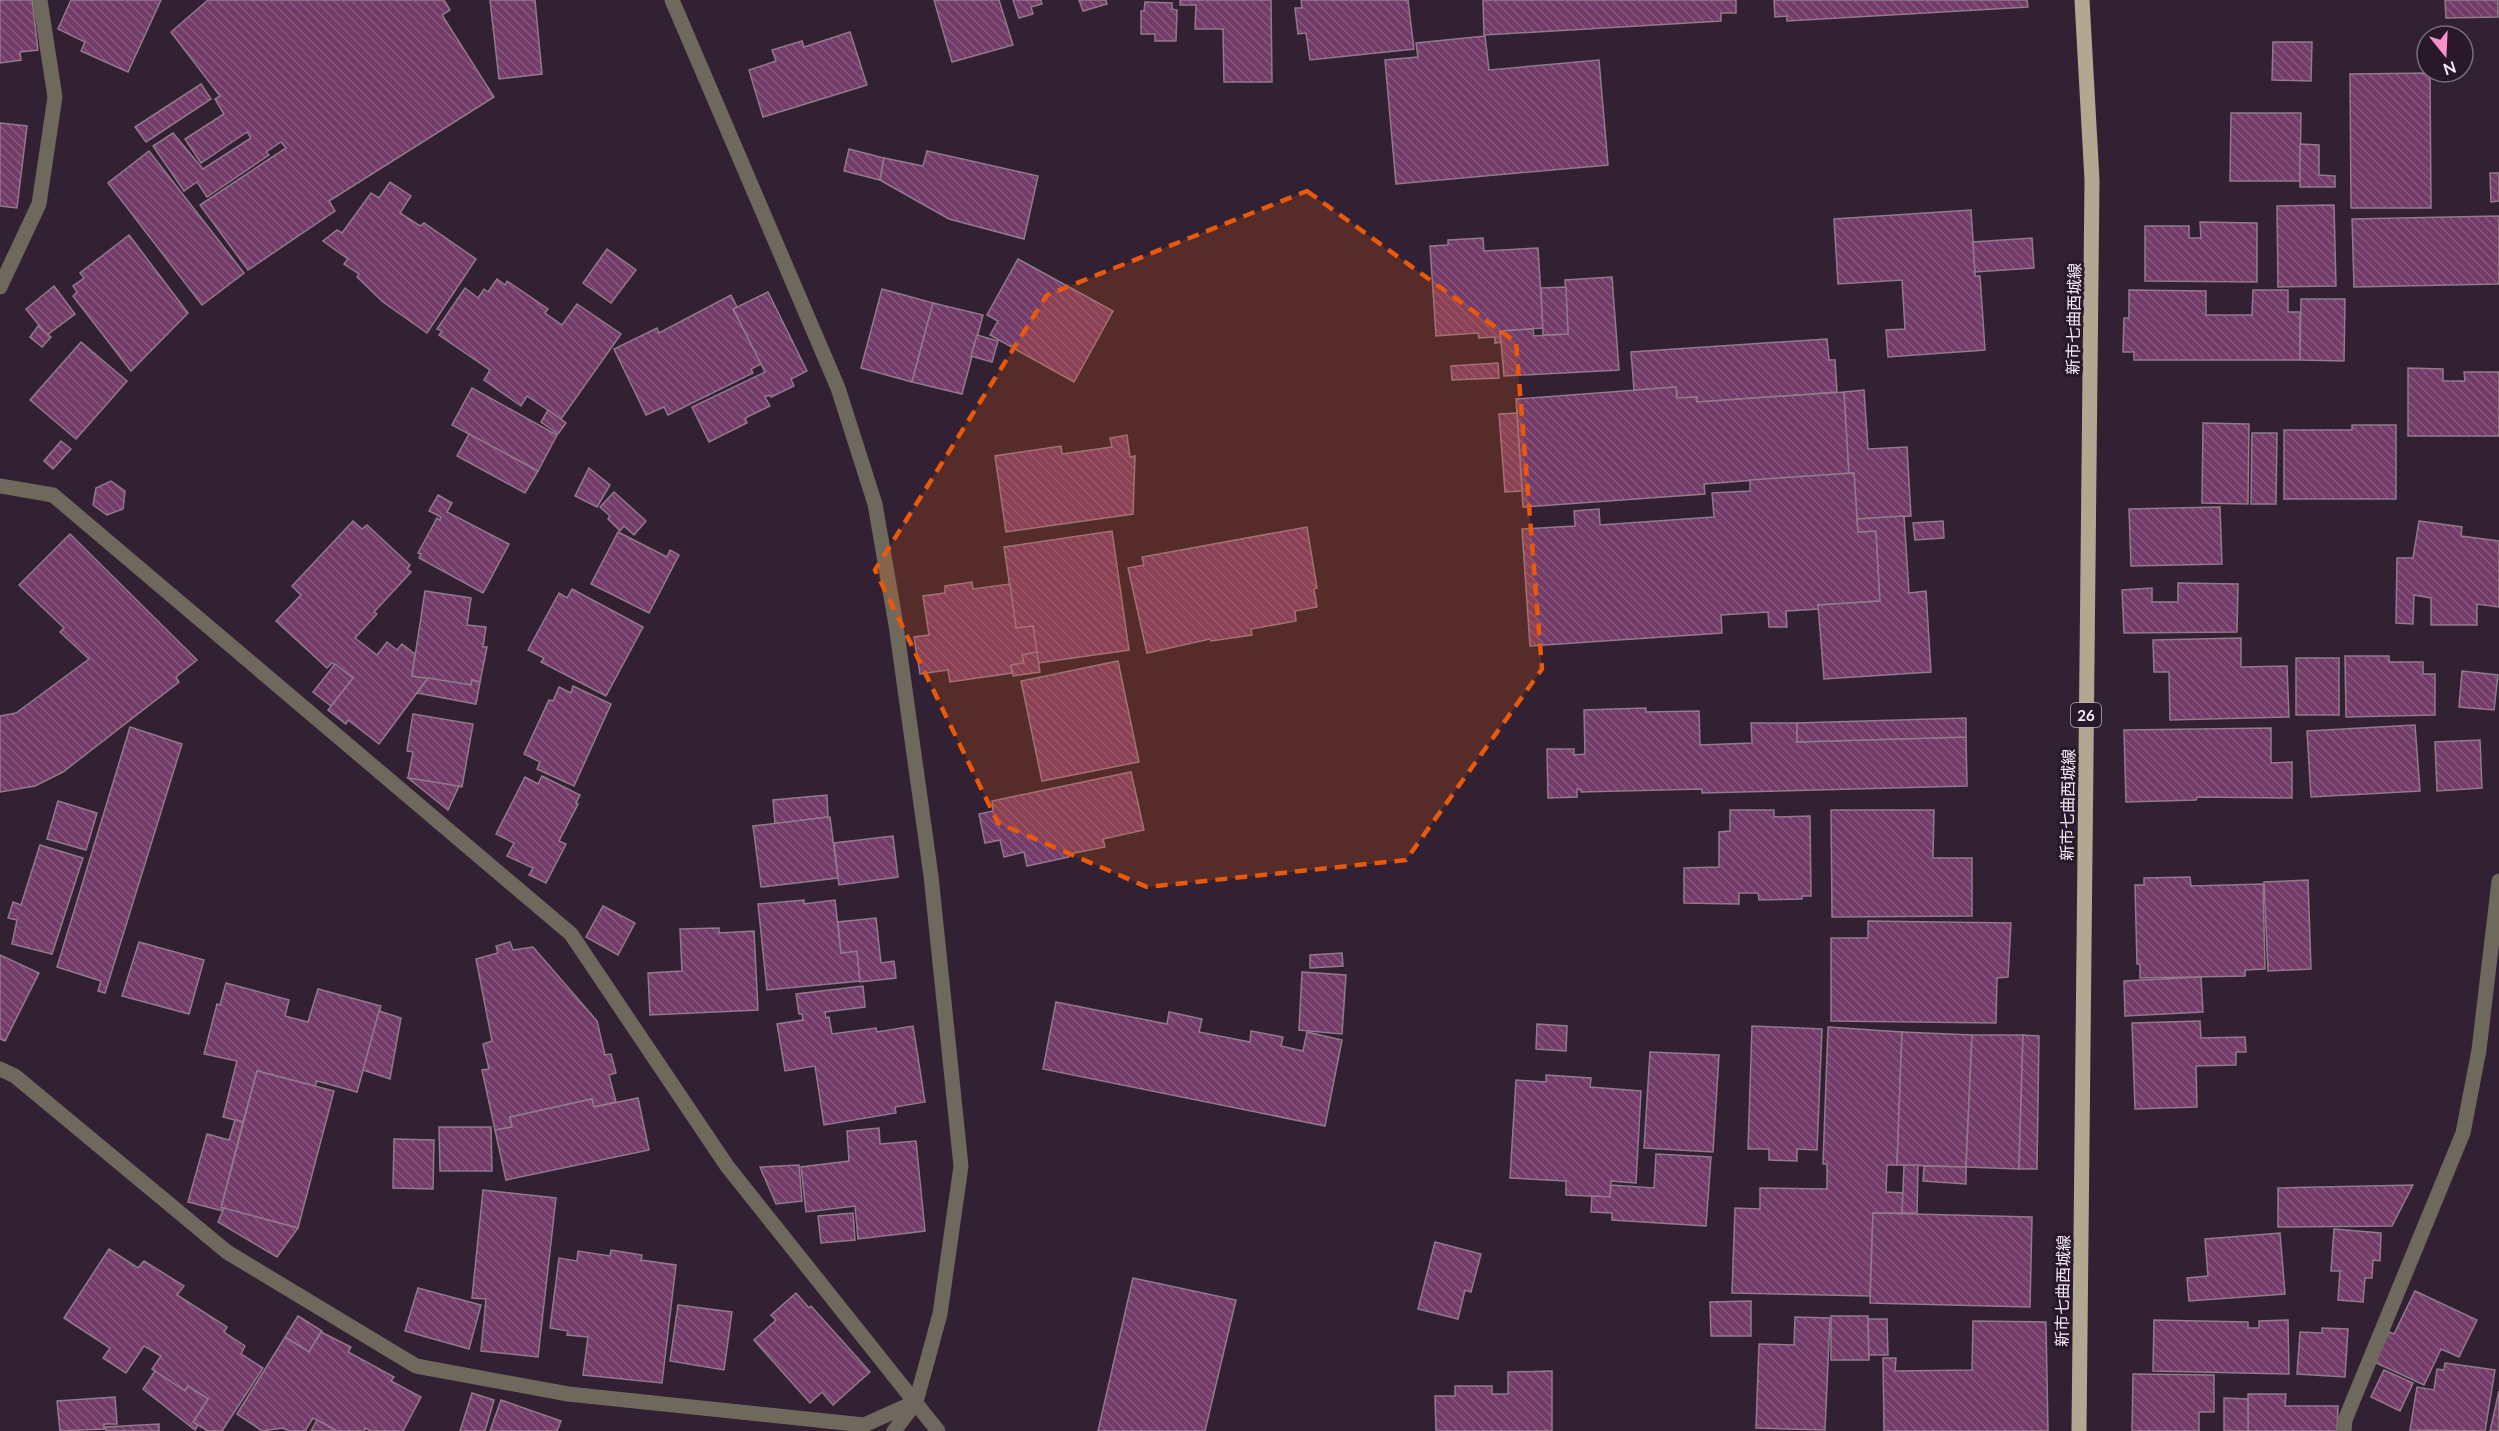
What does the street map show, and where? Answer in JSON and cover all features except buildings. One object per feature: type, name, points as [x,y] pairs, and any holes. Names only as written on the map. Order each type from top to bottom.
[{"type":"main road","name":"新市七曲西城線","points":[[2079,1431],[2092,180],[2082,0]]},
{"type":"street","points":[[0,287],[39,204],[55,97],[40,0]]},
{"type":"street","points":[[672,0],[838,388],[875,504],[896,625],[931,876],[961,1166],[940,1314],[916,1402],[894,1431]]},
{"type":"street","points":[[0,486],[53,495],[571,934],[727,1166],[938,1431]]},
{"type":"street","points":[[2344,1431],[2345,1420],[2463,1133],[2479,1050],[2499,881]]},
{"type":"street","points":[[0,1069],[15,1076],[227,1252],[416,1366],[568,1394],[864,1425],[916,1402]]},
{"type":"highlighted area","points":[[1307,191],[1516,342],[1542,669],[1406,860],[1147,887],[998,823],[875,570],[1047,295]]}]
